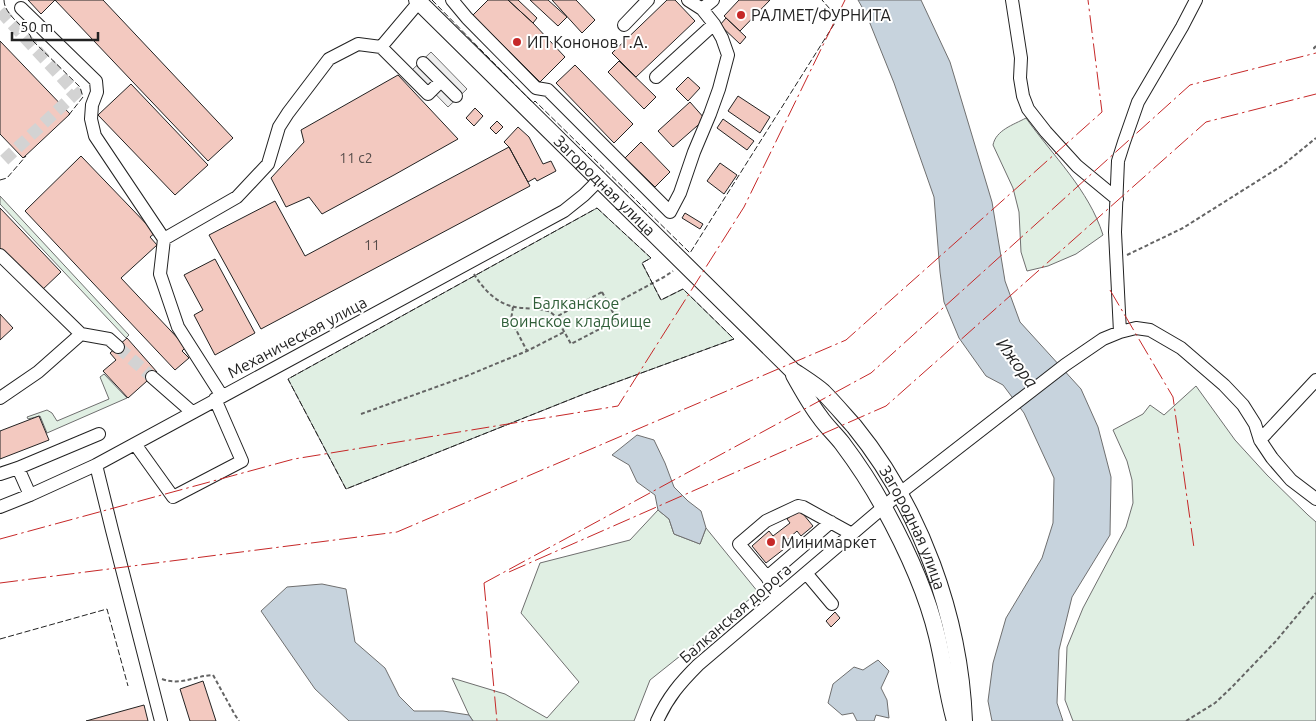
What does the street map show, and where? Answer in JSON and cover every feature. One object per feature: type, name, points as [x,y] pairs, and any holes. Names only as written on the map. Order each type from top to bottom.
[{"type":"main road","name":"Загородная улица","points":[[418,1],[792,370],[822,391],[840,409],[865,440],[900,493],[931,560],[947,610],[954,641],[964,702],[964,721]]},
{"type":"main road","name":"Загородная улица","points":[[792,370],[820,417],[855,461],[884,507],[913,570],[937,635],[955,721]]},
{"type":"street","points":[[452,0],[467,18],[536,88],[548,90],[670,212],[680,193],[710,114],[728,55],[722,38],[714,24],[702,9],[688,0]]},
{"type":"street","points":[[624,25],[648,0]]},
{"type":"street","points":[[702,9],[713,0]]},
{"type":"street","points":[[1012,0],[1021,58],[1020,78],[1023,96],[1028,109],[1077,166],[1117,198]]},
{"type":"street","points":[[1196,0],[1138,102],[1118,161],[1115,261],[1120,332],[1136,328],[1150,330],[1181,348],[1224,385],[1243,405],[1255,424],[1260,440],[1272,458],[1291,480],[1316,499]]},
{"type":"street","points":[[381,47],[418,1]]},
{"type":"street","points":[[21,8],[96,81],[97,92],[92,105],[91,119],[96,136],[164,239],[160,274],[178,327],[218,398],[242,461],[173,496],[135,444]]},
{"type":"street","points":[[656,77],[714,24]]},
{"type":"street","points":[[164,239],[238,197],[268,164],[279,127],[329,59],[358,44],[381,47],[428,94],[441,81]]},
{"type":"street","points":[[423,63],[456,96]]},
{"type":"street","name":"Механическая улица","points":[[0,507],[96,465],[564,211],[600,180]]},
{"type":"street","points":[[0,255],[81,334],[109,339],[118,346]]},
{"type":"street","name":"Балканская дорога","points":[[657,721],[665,704],[682,681],[705,659],[900,493],[1065,365],[1103,340],[1120,332]]},
{"type":"street","points":[[0,398],[38,372],[81,334]]},
{"type":"street","points":[[152,377],[192,412]]},
{"type":"street","points":[[1260,440],[1316,380]]},
{"type":"street","points":[[0,474],[99,434]]},
{"type":"street","points":[[96,465],[161,721]]},
{"type":"street","points":[[18,468],[30,495]]},
{"type":"street","points":[[778,597],[767,576],[739,544],[766,521],[798,506],[852,534]]},
{"type":"street","points":[[767,576],[830,522]]},
{"type":"street","points":[[806,573],[832,604]]},
{"type":"path","points":[[1316,46],[1314,48],[1316,51]]},
{"type":"path","points":[[1115,261],[1183,228],[1283,165],[1316,138]]},
{"type":"path","points":[[610,306],[670,274],[683,262]]},
{"type":"path","points":[[471,269],[482,286],[501,302],[513,307],[549,311],[556,317],[570,344],[617,320],[602,292],[556,317]]},
{"type":"path","points":[[513,307],[511,320],[526,351]]},
{"type":"path","points":[[361,414],[464,378],[564,332]]},
{"type":"path","points":[[1186,721],[1215,703],[1232,687],[1276,641],[1316,593]]},
{"type":"path","points":[[149,674],[168,681],[180,682],[213,675],[240,721]]},
{"type":"green space","points":[[1026,118],[1080,188],[1097,219],[1103,235],[1076,254],[1048,266],[1027,271],[1021,252],[1019,212],[1013,188],[993,145],[1001,132]]},
{"type":"green space","points":[[0,196],[129,335],[126,338],[0,204]]},
{"type":"green space","name":"Балканское воинское кладбище","points":[[597,208],[651,258],[642,263],[661,300],[683,289],[734,339],[584,394],[346,489],[288,379]]},
{"type":"green space","points":[[104,374],[127,398],[47,433],[40,416],[28,419],[27,417],[47,410],[52,413],[57,421],[109,399],[100,377]]},
{"type":"green space","points":[[1196,386],[1235,440],[1267,475],[1316,522],[1316,721],[1073,721],[1065,700],[1067,647],[1083,608],[1126,527],[1133,503],[1132,480],[1127,461],[1113,430],[1143,414],[1150,405],[1164,415]]},
{"type":"green space","points":[[658,510],[669,519],[674,534],[700,544],[706,528],[758,592],[650,680],[634,721],[473,721],[452,678],[505,694],[547,718],[579,682],[521,613],[540,563],[630,540]]},
{"type":"shaded area","points":[[431,52],[467,89],[448,107],[412,70]]},
{"type":"water","name":"Ижора","points":[[858,0],[921,0],[950,62],[992,202],[1005,281],[1020,322],[1081,389],[1098,427],[1111,477],[1110,535],[1072,597],[1059,650],[1057,703],[1063,721],[992,721],[988,701],[993,663],[1006,618],[1042,558],[1053,523],[1054,478],[1024,413],[1003,385],[986,376],[959,338],[944,302],[934,197],[894,83],[867,16]]},
{"type":"water","points":[[637,435],[654,440],[674,487],[701,511],[706,528],[700,544],[674,534],[669,519],[658,510],[655,495],[637,482],[629,465],[612,455]]},
{"type":"water","points":[[322,584],[346,589],[355,642],[385,668],[399,696],[414,711],[443,711],[469,715],[473,721],[349,721],[315,689],[261,611],[287,587]]},
{"type":"water","points":[[878,660],[889,671],[881,688],[887,700],[889,718],[876,715],[874,721],[857,721],[853,713],[842,715],[828,703],[833,684],[854,667],[863,670]]},
{"type":"building","points":[[28,0],[55,0],[41,14]]},
{"type":"building","points":[[55,0],[103,0],[233,138],[208,161]]},
{"type":"building","points":[[488,0],[508,0],[565,57],[540,82],[473,15]]},
{"type":"building","points":[[508,0],[518,0],[537,18],[533,23]]},
{"type":"building","points":[[530,0],[548,0],[567,17],[558,26]]},
{"type":"building","points":[[552,0],[576,0],[595,20],[582,33]]},
{"type":"building","points":[[667,0],[675,0],[695,21],[636,77],[612,53]]},
{"type":"building","points":[[739,0],[770,0],[740,31],[724,16]]},
{"type":"building","points":[[726,18],[746,37],[740,44],[720,25]]},
{"type":"building","points":[[0,41],[70,114],[23,158],[0,134]]},
{"type":"building","points":[[619,61],[656,97],[644,109],[608,72]]},
{"type":"building","points":[[575,65],[633,124],[614,143],[556,83]]},
{"type":"building","points":[[398,75],[458,139],[322,214],[309,197],[286,207],[271,178],[304,142],[301,130]]},
{"type":"building","points":[[688,77],[700,88],[688,101],[676,89]]},
{"type":"building","points":[[131,84],[208,165],[175,195],[98,115]]},
{"type":"building","points":[[738,96],[770,117],[760,133],[728,111]]},
{"type":"building","points":[[690,102],[705,119],[673,147],[658,131]]},
{"type":"building","points":[[475,108],[483,116],[474,126],[466,118]]},
{"type":"building","points":[[723,119],[754,141],[747,150],[717,128]]},
{"type":"building","points":[[497,121],[503,127],[496,134],[490,128]]},
{"type":"building","points":[[518,127],[529,137],[543,164],[551,161],[556,171],[537,181],[535,178],[528,182],[509,147],[504,142]]},
{"type":"building","points":[[641,142],[670,172],[655,187],[625,158]]},
{"type":"building","points":[[509,147],[530,186],[261,329],[209,235],[275,201],[305,256]]},
{"type":"building","points":[[81,156],[155,233],[150,237],[157,245],[121,278],[186,347],[182,351],[189,358],[175,370],[25,211]]},
{"type":"building","points":[[720,163],[737,175],[724,194],[707,181]]},
{"type":"building","points":[[0,208],[61,272],[41,291],[0,248]]},
{"type":"building","points":[[685,213],[703,224],[700,229],[682,218]]},
{"type":"building","points":[[215,259],[255,333],[215,355],[194,315],[203,310],[184,275]]},
{"type":"building","points":[[0,314],[13,328],[0,340]]},
{"type":"building","points":[[127,338],[157,372],[128,398],[103,371],[116,360],[110,353]]},
{"type":"building","points":[[39,416],[49,440],[0,459],[0,431]]},
{"type":"building","points":[[799,509],[813,526],[801,536],[797,531],[781,545],[784,549],[766,563],[752,546],[769,531],[773,536],[790,523],[787,519]]},
{"type":"building","points":[[835,612],[840,618],[831,627],[826,621]]},
{"type":"building","points":[[203,681],[216,721],[190,721],[180,689]]},
{"type":"building","points":[[144,705],[148,721],[86,721]]},
{"type":"tunnel","points":[[0,11],[76,93],[0,164]]},
{"type":"tunnel","points":[[118,347],[152,377]]},
{"type":"fence","points":[[4,0],[7,10],[30,35],[32,40],[80,87],[83,97],[68,116]]},
{"type":"fence","points":[[432,0],[533,103],[535,101],[690,253],[838,18],[822,0]]},
{"type":"fence","points":[[0,180],[7,178],[26,156]]},
{"type":"fence","points":[[597,208],[651,258],[642,263],[661,300],[683,289],[734,339],[584,394],[346,489],[288,379],[597,208]]},
{"type":"fence","points":[[0,639],[107,609],[128,686]]},
{"type":"power","points":[[0,539],[294,459],[618,406],[744,207],[845,0]]},
{"type":"power","points":[[0,583],[397,532],[846,340],[1102,112],[1088,0]]},
{"type":"power","points":[[484,583],[871,373],[1190,85],[1316,53]]},
{"type":"power","points":[[509,572],[886,406],[1206,122],[1316,94]]},
{"type":"power","points":[[1110,290],[1173,397],[1194,548]]},
{"type":"power","points":[[484,583],[497,721]]},
{"type":"place","name":"РАЛМЕТ/ФУРНИТА","points":[[741,15]]},
{"type":"place","name":"ИП Кононов Г.А.","points":[[517,42]]},
{"type":"place","name":"Минимаркет","points":[[771,542]]}]
